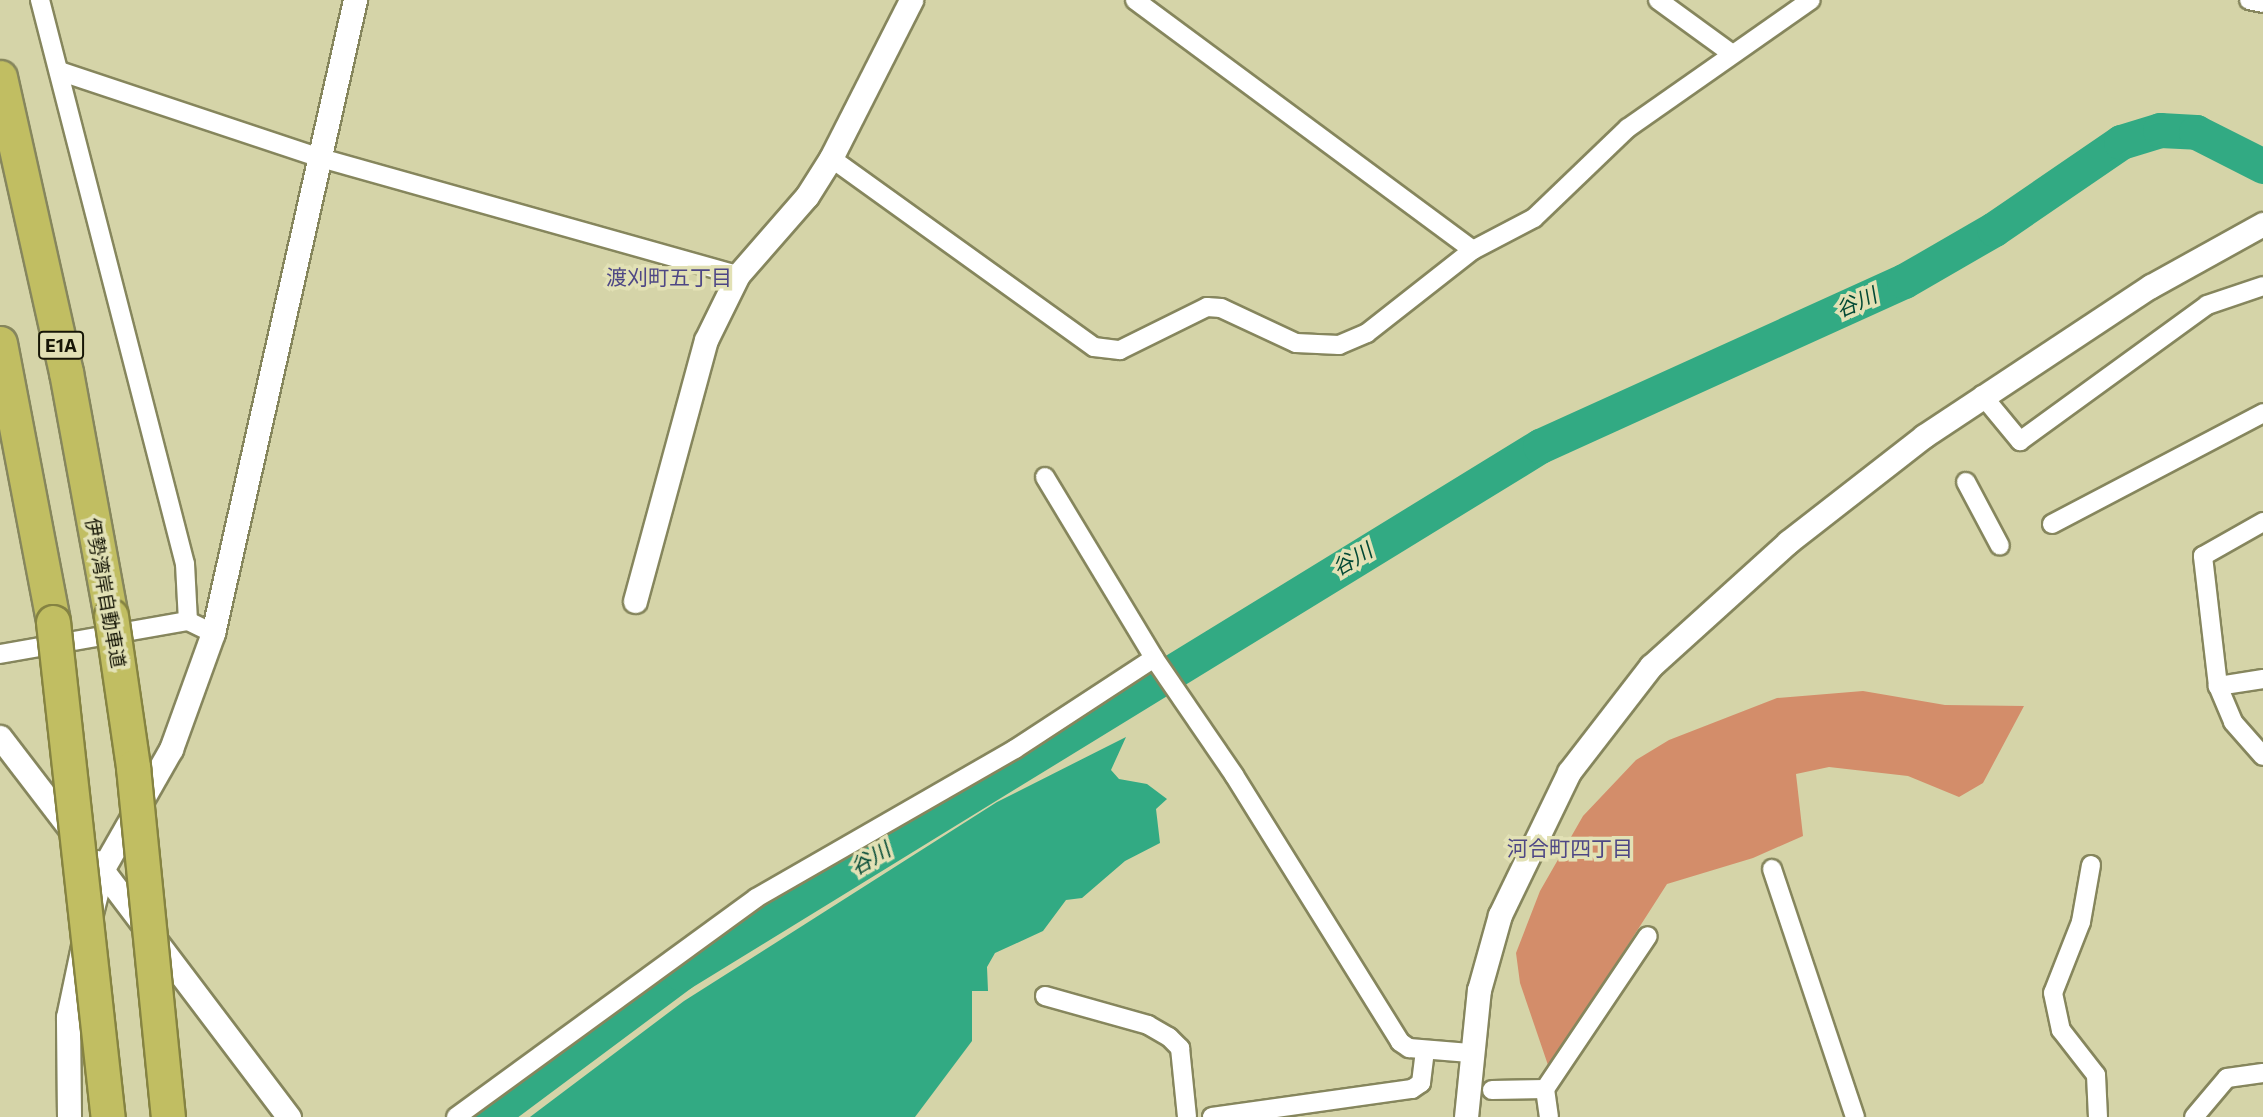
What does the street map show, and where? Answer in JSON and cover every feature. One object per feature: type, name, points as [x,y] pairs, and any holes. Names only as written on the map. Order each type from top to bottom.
[{"type":"highway","name":"伊勢湾岸自動車道","points":[[0,77],[66,372],[111,616],[133,767],[168,1117]]},
{"type":"highway","points":[[0,343],[53,622],[108,1117]]},
{"type":"highway","points":[[0,433],[53,622]]},
{"type":"street","points":[[40,0],[185,564],[188,621]]},
{"type":"street","points":[[69,1117],[68,1017],[102,870],[171,749],[213,633],[355,0]]},
{"type":"street","points":[[635,601],[706,340],[738,275],[807,197],[831,158],[911,0]]},
{"type":"street","points":[[1135,0],[1473,250]]},
{"type":"street","points":[[1658,0],[1731,53]]},
{"type":"street","points":[[831,158],[1094,347],[1120,350],[1207,307],[1220,308],[1297,342],[1339,345],[1367,334],[1473,250],[1534,218],[1628,128],[1731,53],[1811,0]]},
{"type":"street","points":[[2249,0],[2263,3]]},
{"type":"street","points":[[60,71],[321,158],[738,275]]},
{"type":"street","points":[[1466,1117],[1470,1053],[1479,990],[1500,915],[1544,815],[1608,720],[1678,639],[1788,542],[1982,395],[2151,286],[2263,224]]},
{"type":"street","points":[[1982,395],[2020,441],[2207,305],[2240,290],[2263,286]]},
{"type":"street","points":[[2240,290],[2263,291]]},
{"type":"street","points":[[2052,524],[2263,413]]},
{"type":"street","points":[[1045,477],[1156,661],[1399,1042],[1425,1050],[1470,1053]]},
{"type":"street","points":[[1966,482],[2000,546]]},
{"type":"street","points":[[2263,522],[2203,556],[2218,686],[2233,722],[2263,756]]},
{"type":"street","points":[[0,654],[188,621],[213,633]]},
{"type":"street","points":[[456,1117],[757,898],[1016,748],[1156,661]]},
{"type":"street","points":[[2218,686],[2263,679]]},
{"type":"street","points":[[0,737],[289,1117]]},
{"type":"street","points":[[2091,865],[2081,922],[2053,993],[2062,1030],[2096,1075],[2098,1117]]},
{"type":"street","points":[[1772,869],[1855,1117]]},
{"type":"street","points":[[1549,1117],[1545,1089],[1648,936]]},
{"type":"street","points":[[1045,996],[1148,1025],[1169,1037],[1180,1048],[1187,1117]]},
{"type":"street","points":[[1212,1117],[1412,1089],[1421,1083],[1425,1050]]},
{"type":"street","points":[[2194,1117],[2227,1078],[2263,1073]]},
{"type":"street","points":[[1492,1090],[1545,1089]]},
{"type":"shaded area","points":[[1863,691],[1945,705],[2024,706],[1983,783],[1959,797],[1908,776],[1829,767],[1796,774],[1803,836],[1753,858],[1667,884],[1549,1068],[1520,983],[1516,953],[1540,891],[1583,816],[1636,760],[1669,740],[1777,698]]},
{"type":"shaded area","points":[[1126,737],[1111,770],[1119,779],[1147,784],[1167,799],[1156,809],[1160,843],[1125,861],[1082,898],[1066,900],[1043,931],[995,953],[987,967],[988,991],[972,991],[972,1041],[915,1117],[530,1117],[684,1001],[997,802]]},
{"type":"waterway","name":"谷川","points":[[488,1117],[681,973],[1540,446],[1904,281],[1994,229],[2121,142],[2160,130],[2196,132],[2263,166]]},
{"type":"district","name":"渡刈町五丁目","points":[[669,277]]},
{"type":"district","name":"河合町四丁目","points":[[1570,848]]}]
